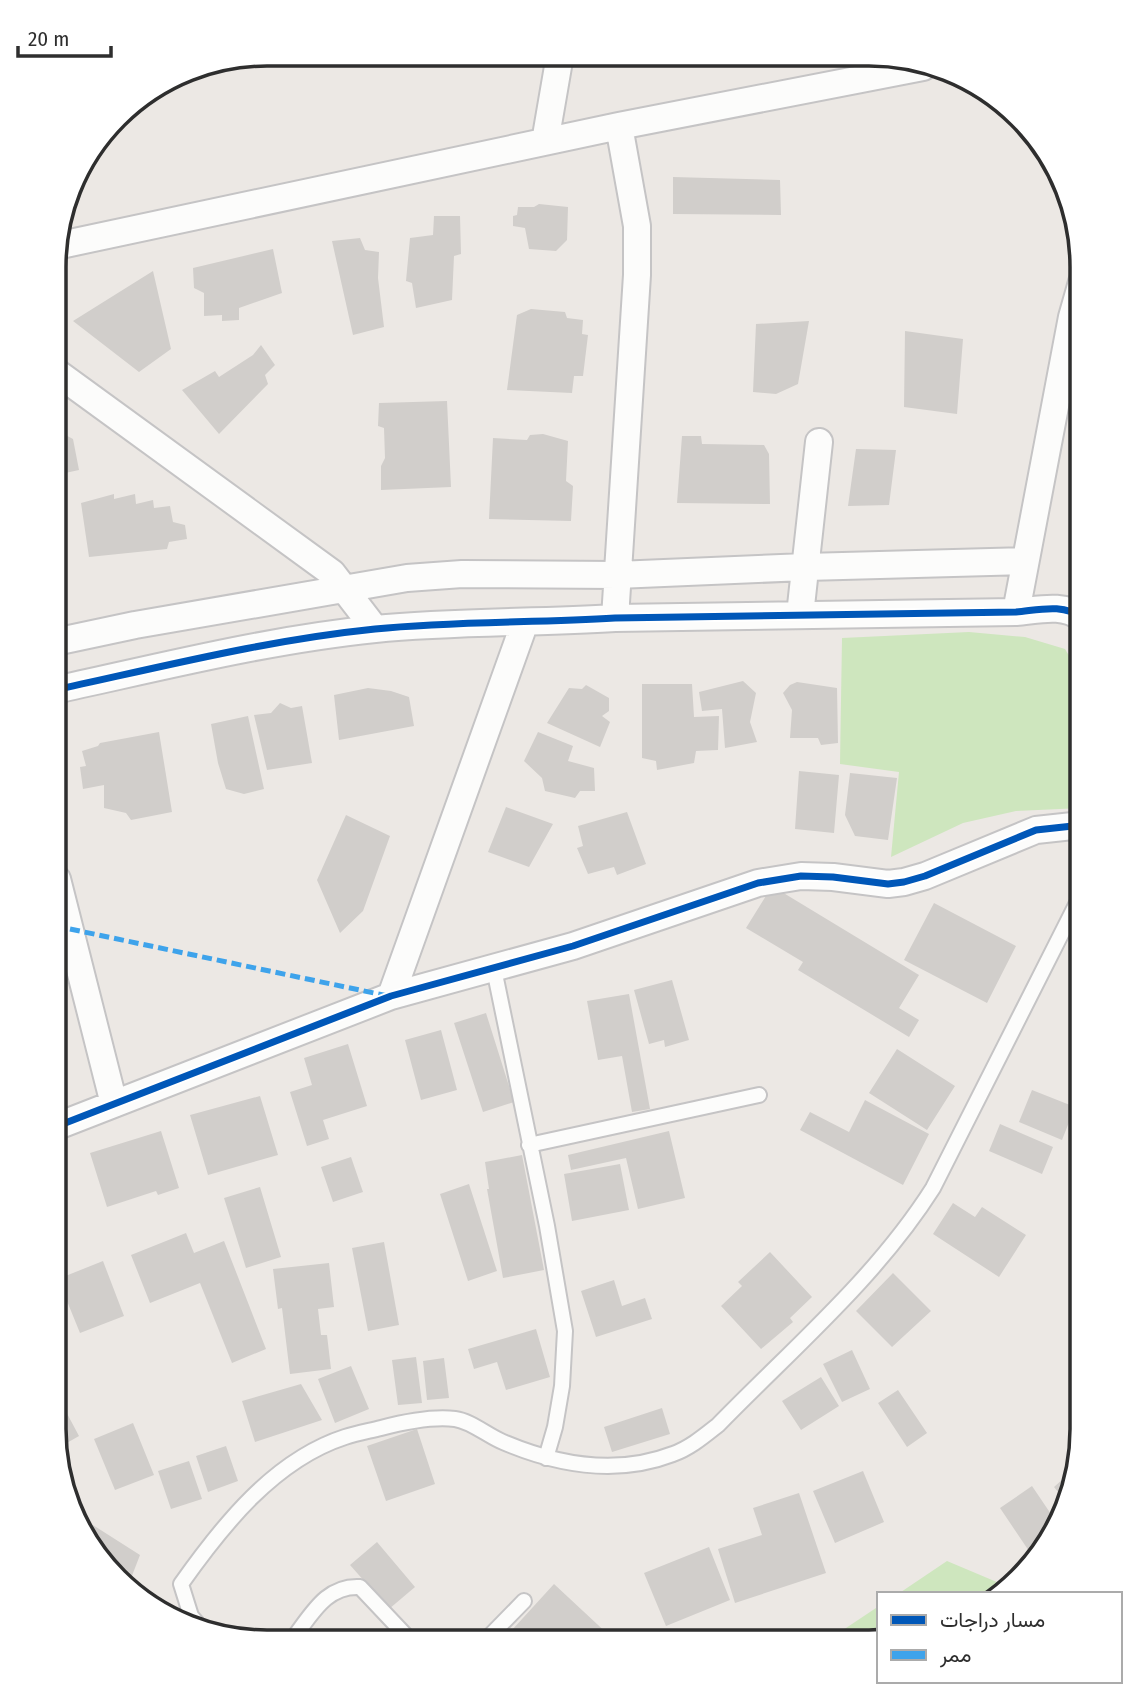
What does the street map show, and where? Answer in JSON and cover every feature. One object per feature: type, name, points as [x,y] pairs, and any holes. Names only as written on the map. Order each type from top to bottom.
[{"type":"street","points":[[545,142],[558,67]]},
{"type":"street","points":[[68,243],[618,126],[906,70]]},
{"type":"street","points":[[615,618],[637,275],[637,226],[618,126]]},
{"type":"street","points":[[1016,612],[1070,328]]},
{"type":"street","points":[[66,379],[314,559],[346,589],[375,629]]},
{"type":"street","points":[[800,615],[819,442]]},
{"type":"street","points":[[66,640],[135,625],[346,589],[462,574],[617,575],[806,566],[1025,561]]},
{"type":"street","points":[[66,688],[287,640],[450,623],[1070,609]]},
{"type":"street","points":[[391,996],[524,622]]},
{"type":"street","points":[[66,1123],[391,996],[573,946],[758,883],[801,876],[888,884],[925,876],[1036,831],[1070,827]]},
{"type":"street","points":[[66,915],[114,1104]]},
{"type":"lane","points":[[191,1615],[181,1584],[216,1534],[278,1474],[334,1442],[403,1422],[457,1419],[501,1441],[546,1458],[596,1466],[631,1466],[673,1454],[690,1446],[718,1425],[876,1265],[915,1216],[933,1188],[1069,920]]},
{"type":"lane","points":[[494,969],[547,1226],[565,1331],[562,1387],[546,1458]]},
{"type":"lane","points":[[529,1145],[759,1095]]},
{"type":"lane","points":[[300,1630],[330,1593],[345,1586],[360,1587],[400,1630]]},
{"type":"lane","points":[[496,1630],[524,1601]]},
{"type":"green space","points":[[969,632],[1025,637],[1065,649],[1070,657],[1070,809],[1016,811],[963,823],[891,857],[899,772],[840,764],[842,638]]},
{"type":"green space","points":[[947,1561],[999,1583],[987,1592],[901,1592]]},
{"type":"green space","points":[[877,1607],[877,1630],[843,1630]]},
{"type":"building","points":[[673,177],[780,180],[781,215],[673,214]]},
{"type":"building","points":[[539,204],[568,207],[567,240],[556,251],[529,249],[525,228],[513,226],[513,216],[517,215],[518,207],[534,207]]},
{"type":"building","points":[[434,216],[460,216],[461,254],[454,256],[452,300],[416,308],[412,283],[406,281],[410,238],[433,235]]},
{"type":"building","points":[[360,238],[365,250],[379,252],[378,278],[384,327],[353,335],[332,241]]},
{"type":"building","points":[[273,249],[282,293],[239,308],[239,320],[222,321],[222,315],[204,316],[204,293],[194,288],[193,268]]},
{"type":"building","points":[[153,271],[171,349],[139,372],[73,321]]},
{"type":"building","points":[[531,309],[565,312],[567,318],[583,320],[582,334],[588,335],[583,376],[574,376],[572,393],[507,390],[517,315]]},
{"type":"building","points":[[809,321],[798,384],[776,394],[753,392],[756,324]]},
{"type":"building","points":[[905,331],[963,339],[957,414],[904,407]]},
{"type":"building","points":[[261,345],[275,365],[265,375],[268,384],[219,434],[182,390],[215,371],[219,377],[253,355]]},
{"type":"building","points":[[447,401],[451,487],[381,490],[381,466],[385,458],[384,428],[378,426],[379,403]]},
{"type":"building","points":[[543,434],[568,441],[566,481],[573,486],[571,521],[489,519],[493,438],[527,440],[530,435]]},
{"type":"building","points":[[66,435],[73,439],[79,470],[66,473]]},
{"type":"building","points":[[682,436],[701,436],[702,444],[764,445],[769,454],[770,504],[677,503]]},
{"type":"building","points":[[856,449],[896,450],[889,505],[848,506]]},
{"type":"building","points":[[114,494],[114,499],[135,494],[136,504],[153,500],[154,508],[170,506],[173,522],[185,525],[187,539],[169,542],[167,549],[89,557],[81,503]]},
{"type":"building","points":[[743,681],[756,693],[750,722],[757,742],[725,748],[722,709],[702,711],[699,692]]},
{"type":"building","points":[[797,682],[837,688],[838,743],[821,745],[818,738],[790,738],[792,710],[783,693]]},
{"type":"building","points":[[642,684],[692,684],[694,717],[719,716],[718,750],[696,751],[694,763],[657,770],[656,761],[642,758]]},
{"type":"building","points":[[586,685],[609,698],[609,711],[602,716],[610,722],[600,747],[547,723],[569,688],[582,689]]},
{"type":"building","points":[[368,688],[409,697],[414,726],[339,740],[334,695]]},
{"type":"building","points":[[280,703],[291,708],[302,706],[312,763],[267,770],[254,715],[271,713]]},
{"type":"building","points":[[248,716],[264,789],[244,794],[226,789],[211,724]]},
{"type":"building","points":[[159,732],[172,812],[131,820],[126,813],[104,808],[104,785],[83,789],[80,767],[86,766],[82,751],[100,743]]},
{"type":"building","points":[[538,732],[573,746],[568,761],[594,768],[595,791],[580,791],[575,798],[545,791],[542,778],[524,761]]},
{"type":"building","points":[[799,771],[839,775],[834,833],[795,829]]},
{"type":"building","points":[[850,773],[897,778],[888,840],[855,836],[845,815]]},
{"type":"building","points":[[506,807],[553,824],[529,867],[488,852]]},
{"type":"building","points":[[627,812],[646,864],[617,875],[614,867],[588,874],[577,848],[583,846],[578,826]]},
{"type":"building","points":[[346,815],[390,836],[363,911],[340,933],[317,880]]},
{"type":"building","points":[[772,886],[919,975],[899,1008],[919,1020],[909,1037],[798,970],[803,962],[746,928]]},
{"type":"building","points":[[934,903],[1016,946],[987,1003],[904,960]]},
{"type":"building","points":[[672,980],[689,1040],[665,1047],[664,1040],[649,1044],[634,990]]},
{"type":"building","points":[[629,994],[650,1109],[632,1112],[622,1056],[598,1060],[587,1001]]},
{"type":"building","points":[[486,1013],[514,1102],[483,1112],[454,1023]]},
{"type":"building","points":[[441,1030],[457,1090],[421,1100],[405,1040]]},
{"type":"building","points":[[348,1044],[367,1106],[323,1120],[329,1139],[307,1146],[290,1092],[312,1085],[304,1058]]},
{"type":"building","points":[[897,1049],[955,1086],[927,1130],[869,1093]]},
{"type":"building","points":[[1032,1090],[1069,1105],[1069,1122],[1062,1140],[1019,1122]]},
{"type":"building","points":[[260,1096],[278,1155],[208,1175],[190,1115]]},
{"type":"building","points":[[865,1100],[929,1134],[903,1185],[800,1130],[810,1112],[849,1132]]},
{"type":"building","points":[[1000,1124],[1053,1147],[1042,1174],[989,1151]]},
{"type":"building","points":[[161,1131],[179,1188],[158,1195],[156,1191],[107,1207],[90,1153]]},
{"type":"building","points":[[669,1131],[685,1198],[638,1209],[626,1158],[571,1170],[568,1155]]},
{"type":"building","points":[[522,1155],[544,1270],[503,1278],[487,1189],[485,1162]]},
{"type":"building","points":[[351,1157],[363,1192],[333,1202],[321,1167]]},
{"type":"building","points":[[620,1164],[629,1210],[572,1221],[564,1174]]},
{"type":"building","points":[[469,1184],[497,1271],[468,1281],[440,1194]]},
{"type":"building","points":[[260,1187],[281,1257],[246,1268],[224,1198]]},
{"type":"building","points":[[953,1203],[975,1217],[982,1207],[1026,1235],[999,1277],[933,1234]]},
{"type":"building","points":[[186,1233],[194,1253],[224,1241],[266,1349],[232,1363],[200,1283],[150,1303],[131,1255]]},
{"type":"building","points":[[384,1242],[399,1325],[368,1331],[352,1248]]},
{"type":"building","points":[[770,1252],[812,1297],[790,1318],[793,1322],[761,1349],[721,1306],[742,1286],[738,1282]]},
{"type":"building","points":[[103,1261],[124,1316],[80,1333],[66,1299],[66,1276]]},
{"type":"building","points":[[329,1263],[334,1307],[318,1309],[321,1335],[327,1335],[331,1369],[290,1374],[282,1308],[278,1309],[273,1269]]},
{"type":"building","points":[[893,1273],[931,1311],[892,1347],[856,1311]]},
{"type":"building","points":[[614,1280],[622,1306],[645,1298],[652,1319],[596,1337],[581,1291]]},
{"type":"building","points":[[536,1329],[550,1377],[506,1390],[497,1362],[474,1369],[468,1349]]},
{"type":"building","points":[[852,1350],[870,1389],[842,1402],[823,1364]]},
{"type":"building","points":[[416,1357],[422,1403],[398,1405],[392,1360]]},
{"type":"building","points":[[444,1358],[449,1398],[427,1400],[423,1361]]},
{"type":"building","points":[[351,1366],[369,1409],[335,1423],[318,1379]]},
{"type":"building","points":[[821,1377],[839,1406],[801,1430],[782,1401]]},
{"type":"building","points":[[301,1384],[322,1420],[255,1442],[242,1401]]},
{"type":"building","points":[[898,1390],[927,1433],[907,1447],[878,1403]]},
{"type":"building","points":[[662,1408],[670,1434],[612,1452],[604,1427]]},
{"type":"building","points":[[66,1412],[79,1436],[67,1443]]},
{"type":"building","points":[[133,1423],[154,1475],[115,1490],[94,1439]]},
{"type":"building","points":[[417,1429],[435,1484],[386,1501],[367,1446]]},
{"type":"building","points":[[226,1446],[238,1481],[208,1492],[196,1456]]},
{"type":"building","points":[[189,1461],[202,1499],[171,1509],[158,1471]]},
{"type":"building","points":[[863,1471],[884,1522],[835,1543],[813,1491]]},
{"type":"building","points":[[1063,1479],[1059,1493],[1054,1487]]},
{"type":"building","points":[[1032,1486],[1051,1514],[1029,1551],[1000,1508]]},
{"type":"building","points":[[799,1493],[826,1573],[735,1603],[718,1549],[762,1535],[753,1508]]},
{"type":"building","points":[[90,1523],[140,1555],[131,1577],[108,1552]]},
{"type":"building","points":[[377,1542],[415,1587],[389,1609],[350,1565]]},
{"type":"building","points":[[709,1547],[730,1600],[666,1626],[644,1573]]},
{"type":"building","points":[[554,1584],[603,1630],[512,1630]]},
{"type":"marked path","points":[[70,929],[388,996]]},
{"type":"cycle path","points":[[66,688],[254,647],[405,626],[615,618],[1016,612],[1050,609],[1070,611]]},
{"type":"cycle path","points":[[66,1123],[391,996],[573,946],[758,883],[801,876],[888,884],[904,882],[925,876],[1036,830],[1070,826]]}]
